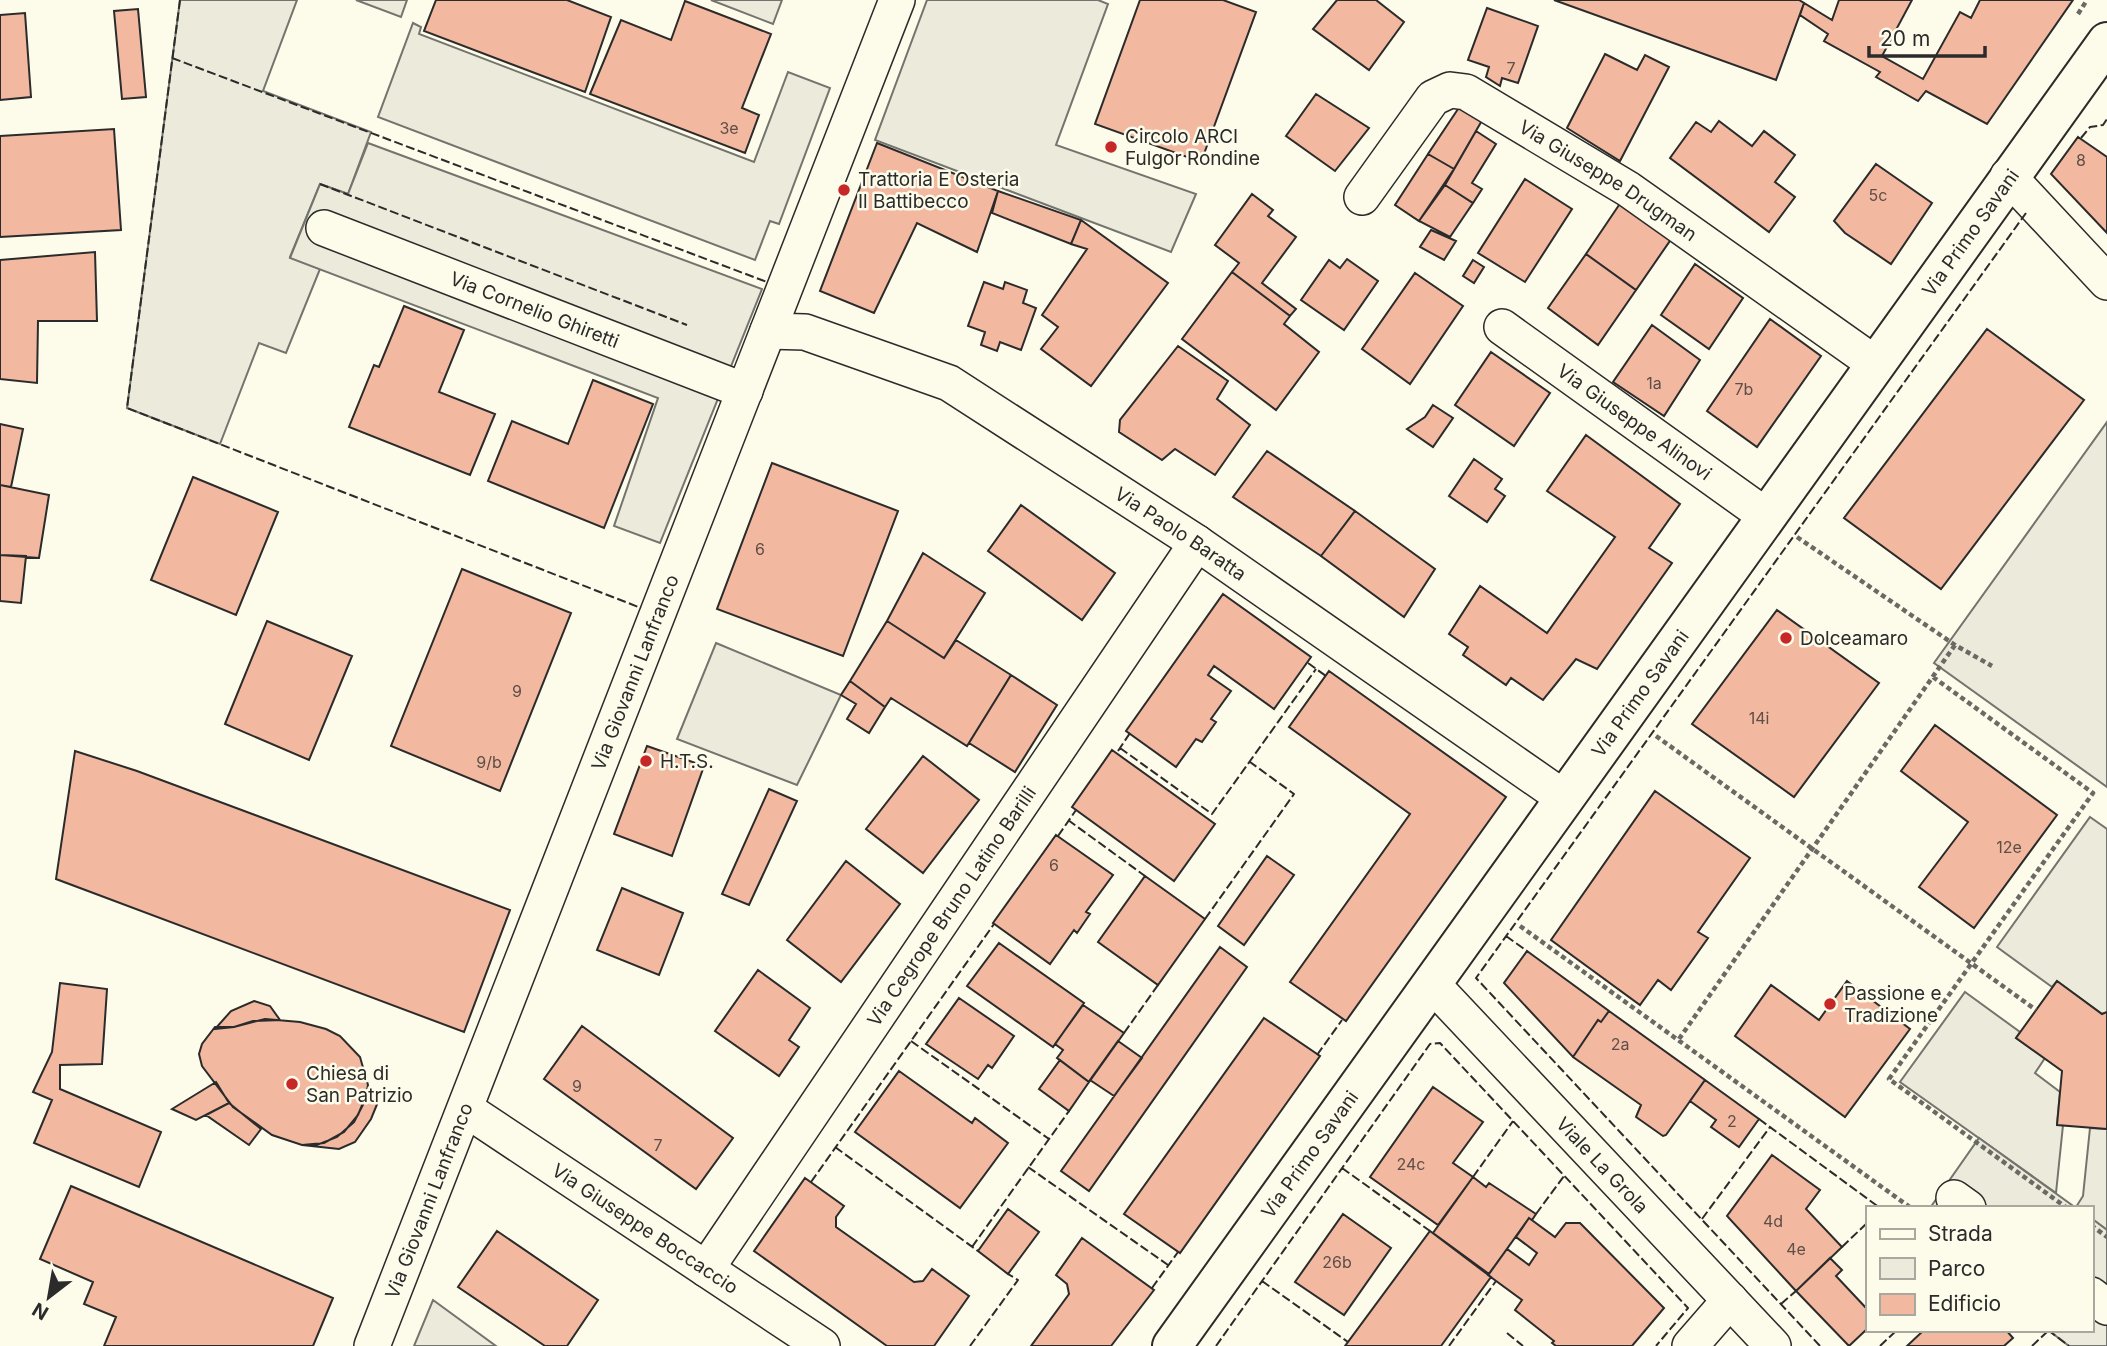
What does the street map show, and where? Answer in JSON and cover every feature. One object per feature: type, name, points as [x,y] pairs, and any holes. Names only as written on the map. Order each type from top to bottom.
[{"type":"street","name":"Via Giovanni Lanfranco","points":[[372,1346],[467,1110],[897,0]]},
{"type":"street","name":"Via Primo Savani","points":[[1172,1346],[2008,176],[2107,42]]},
{"type":"street","name":"Via Giuseppe Drugman","points":[[1362,197],[1433,98],[1450,90],[1466,92],[1628,189],[1874,363]]},
{"type":"street","points":[[2008,176],[2107,282]]},
{"type":"street","name":"Via Cornelio Ghiretti","points":[[324,228],[745,391]]},
{"type":"street","name":"Via Giuseppe Alinovi","points":[[1502,327],[1766,516]]},
{"type":"street","name":"Via Paolo Baratta","points":[[768,331],[805,332],[949,383],[1197,543],[1564,798]]},
{"type":"street","name":"Via Cegrope Bruno Latino Barilli","points":[[706,1269],[1197,543]]},
{"type":"street","name":"Viale La Grola","points":[[1431,983],[1773,1346]]},
{"type":"street","name":"Via Giuseppe Boccaccio","points":[[467,1110],[822,1346]]},
{"type":"street","points":[[1690,1346],[1730,1300]]},
{"type":"path","points":[[1766,516],[1955,645],[1992,666]]},
{"type":"path","points":[[1679,1039],[1955,645]]},
{"type":"path","points":[[1933,677],[2093,793],[1889,1079],[2064,1206]]},
{"type":"path","points":[[1624,714],[2036,1010]]},
{"type":"path","points":[[1488,904],[1908,1206]]},
{"type":"green space","points":[[180,0],[297,0],[263,91],[371,132],[348,194],[320,184],[290,257],[320,269],[286,353],[259,343],[220,444],[127,408]]},
{"type":"green space","points":[[356,0],[407,0],[401,17]]},
{"type":"green space","points":[[413,23],[421,27],[419,34],[754,162],[788,72],[830,88],[779,224],[770,221],[755,260],[378,117]]},
{"type":"green space","points":[[2090,817],[2107,829],[2107,1012],[2102,1014],[2057,981],[2052,987],[1997,947]]},
{"type":"green space","points":[[1965,992],[2020,1032],[2016,1038],[2045,1058],[2035,1073],[2060,1092],[2057,1124],[2063,1125],[2056,1193],[1900,1082]]},
{"type":"green space","points":[[2090,1128],[2107,1129],[2107,1230],[2093,1220],[2093,1206],[2077,1206],[2083,1196]]},
{"type":"shaded area","points":[[711,0],[782,0],[773,24]]},
{"type":"shaded area","points":[[927,0],[1098,0],[1108,4],[1056,145],[1196,194],[1171,252],[875,140]]},
{"type":"shaded area","points":[[368,143],[762,289],[660,543],[614,526],[658,398],[290,258],[320,184],[348,194]]},
{"type":"shaded area","points":[[2107,422],[2107,787],[1934,663]]},
{"type":"shaded area","points":[[716,643],[841,695],[797,785],[677,739]]},
{"type":"shaded area","points":[[1979,1138],[2073,1206],[1931,1206]]},
{"type":"shaded area","points":[[2093,1220],[2107,1230],[2107,1346],[2069,1346],[2051,1332],[2093,1332]]},
{"type":"shaded area","points":[[433,1300],[496,1346],[414,1346]]},
{"type":"building","points":[[436,0],[567,0],[611,17],[585,92],[424,31]]},
{"type":"building","points":[[1140,0],[1223,0],[1256,12],[1201,162],[1095,124]]},
{"type":"building","points":[[1337,0],[1376,0],[1404,22],[1369,70],[1313,29]]},
{"type":"building","points":[[1554,0],[1799,0],[1804,3],[1776,80]]},
{"type":"building","points":[[1839,0],[1912,0],[1882,56],[1923,79],[1960,12],[1971,18],[1980,0],[2073,0],[1987,124],[1926,91],[1918,101],[1876,77],[1880,72],[1824,41],[1828,34],[1800,15],[1804,3],[1832,20]]},
{"type":"building","points":[[685,1],[771,34],[742,108],[759,115],[745,153],[590,94],[621,20],[671,40]]},
{"type":"building","points":[[1487,8],[1538,26],[1518,83],[1502,78],[1500,86],[1486,77],[1489,67],[1468,60]]},
{"type":"building","points":[[138,9],[146,97],[122,99],[114,11]]},
{"type":"building","points":[[25,13],[31,97],[0,100],[0,15]]},
{"type":"building","points":[[1605,54],[1637,70],[1645,55],[1669,67],[1620,161],[1567,128]]},
{"type":"building","points":[[1316,94],[1369,128],[1335,171],[1286,136]]},
{"type":"building","points":[[1462,103],[1484,117],[1454,169],[1428,154]]},
{"type":"building","points":[[1719,121],[1752,146],[1764,131],[1795,155],[1775,182],[1795,197],[1769,232],[1670,158],[1696,122],[1711,132]]},
{"type":"building","points":[[114,129],[121,230],[0,237],[0,136]]},
{"type":"building","points":[[1476,131],[1496,144],[1472,183],[1482,189],[1473,203],[1445,185]]},
{"type":"building","points":[[2078,137],[2107,157],[2107,233],[2051,174]]},
{"type":"building","points":[[877,143],[998,191],[977,252],[917,223],[874,313],[820,291]]},
{"type":"building","points":[[1428,154],[1454,169],[1419,221],[1395,205]]},
{"type":"building","points":[[1876,164],[1932,203],[1891,264],[1845,233],[1834,221]]},
{"type":"building","points":[[1525,179],[1572,209],[1525,282],[1478,253]]},
{"type":"building","points":[[1445,185],[1473,203],[1450,237],[1419,221]]},
{"type":"building","points":[[998,191],[1081,220],[1071,244],[992,213]]},
{"type":"building","points":[[1252,194],[1273,210],[1268,216],[1296,237],[1262,283],[1296,309],[1290,316],[1232,272],[1239,263],[1215,245]]},
{"type":"building","points":[[1621,202],[1674,235],[1636,290],[1586,254]]},
{"type":"building","points":[[1081,220],[1168,283],[1091,386],[1041,349],[1058,327],[1042,315],[1087,249],[1071,244]]},
{"type":"building","points":[[1431,230],[1456,241],[1444,260],[1420,247]]},
{"type":"building","points":[[95,252],[97,321],[38,321],[37,383],[0,379],[0,260]]},
{"type":"building","points":[[1586,254],[1636,290],[1598,345],[1548,308]]},
{"type":"building","points":[[1347,259],[1378,281],[1344,330],[1301,300],[1329,260],[1340,268]]},
{"type":"building","points":[[1473,260],[1484,267],[1474,283],[1463,276]]},
{"type":"building","points":[[1695,264],[1743,298],[1709,349],[1661,315]]},
{"type":"building","points":[[1232,272],[1290,316],[1284,324],[1319,352],[1276,410],[1182,339]]},
{"type":"building","points":[[1415,273],[1463,306],[1410,384],[1362,349]]},
{"type":"building","points":[[984,282],[1003,289],[1005,282],[1027,290],[1023,303],[1036,308],[1021,350],[1000,342],[997,351],[981,345],[985,332],[968,326]]},
{"type":"building","points":[[404,306],[464,330],[439,392],[495,414],[470,475],[349,427],[374,365],[379,367]]},
{"type":"building","points":[[1770,319],[1821,356],[1757,447],[1707,411]]},
{"type":"building","points":[[1652,325],[1700,360],[1664,416],[1613,382]]},
{"type":"building","points":[[1987,329],[2084,400],[1941,589],[1844,518]]},
{"type":"building","points":[[1178,346],[1228,381],[1217,399],[1250,425],[1215,475],[1175,449],[1162,460],[1119,432],[1120,420]]},
{"type":"building","points":[[1491,352],[1550,393],[1514,446],[1455,405]]},
{"type":"building","points":[[593,380],[653,404],[604,528],[488,481],[512,421],[568,444]]},
{"type":"building","points":[[1433,405],[1453,418],[1433,447],[1407,429],[1425,417]]},
{"type":"building","points":[[0,424],[23,429],[11,487],[0,485]]},
{"type":"building","points":[[1586,435],[1680,504],[1649,548],[1672,563],[1597,669],[1576,659],[1543,700],[1511,678],[1506,685],[1463,655],[1468,647],[1449,634],[1480,586],[1547,633],[1615,537],[1547,491]]},
{"type":"building","points":[[1267,451],[1355,511],[1321,556],[1233,497]]},
{"type":"building","points":[[1474,459],[1502,479],[1495,489],[1505,496],[1487,522],[1449,496]]},
{"type":"building","points":[[772,463],[898,511],[843,656],[717,609]]},
{"type":"building","points":[[193,477],[278,512],[236,615],[151,580]]},
{"type":"building","points":[[0,485],[49,495],[39,558],[0,555]]},
{"type":"building","points":[[1021,505],[1115,573],[1082,620],[988,551]]},
{"type":"building","points":[[1355,511],[1435,569],[1404,617],[1321,556]]},
{"type":"building","points":[[923,553],[985,593],[944,658],[887,621]]},
{"type":"building","points":[[0,555],[26,556],[21,603],[0,601]]},
{"type":"building","points":[[462,569],[571,613],[500,791],[391,746]]},
{"type":"building","points":[[1223,594],[1311,657],[1274,709],[1214,666],[1208,675],[1231,691],[1211,719],[1216,722],[1202,742],[1196,739],[1176,767],[1126,731]]},
{"type":"building","points":[[1777,610],[1879,683],[1794,797],[1692,724]]},
{"type":"building","points":[[267,621],[352,656],[309,760],[225,724]]},
{"type":"building","points":[[887,621],[944,658],[956,640],[1011,675],[967,746],[891,698],[885,707],[850,681]]},
{"type":"building","points":[[1329,671],[1506,797],[1346,1021],[1290,982],[1410,814],[1289,727]]},
{"type":"building","points":[[1011,675],[1057,705],[1015,772],[969,743]]},
{"type":"building","points":[[850,681],[885,707],[869,733],[847,719],[856,704],[841,695]]},
{"type":"building","points":[[1935,725],[2057,815],[1974,928],[1919,887],[1968,822],[1901,771]]},
{"type":"building","points":[[647,746],[704,766],[672,856],[614,834]]},
{"type":"building","points":[[1112,750],[1215,824],[1174,881],[1072,807]]},
{"type":"building","points":[[75,751],[137,771],[510,910],[464,1032],[56,879]]},
{"type":"building","points":[[923,756],[979,800],[923,873],[866,829]]},
{"type":"building","points":[[769,789],[797,801],[749,905],[722,894]]},
{"type":"building","points":[[1655,791],[1750,858],[1698,932],[1708,938],[1671,990],[1658,980],[1640,1005],[1551,940]]},
{"type":"building","points":[[1056,835],[1113,875],[1086,912],[1090,914],[1077,933],[1074,930],[1050,964],[993,923]]},
{"type":"building","points":[[1267,856],[1294,875],[1244,945],[1218,926]]},
{"type":"building","points":[[846,861],[900,904],[841,982],[787,940]]},
{"type":"building","points":[[1145,876],[1205,919],[1158,985],[1098,942]]},
{"type":"building","points":[[622,888],[683,913],[659,975],[597,950]]},
{"type":"building","points":[[999,943],[1084,1003],[1053,1047],[967,986]]},
{"type":"building","points":[[1220,947],[1247,967],[1089,1191],[1061,1171]]},
{"type":"building","points":[[1527,951],[1609,1011],[1601,1022],[1598,1020],[1573,1057],[1504,983]]},
{"type":"building","points":[[758,970],[810,1008],[789,1040],[799,1047],[779,1076],[715,1031]]},
{"type":"building","points":[[1847,981],[1910,1029],[1845,1117],[1735,1036],[1771,985],[1819,1020]]},
{"type":"building","points":[[2057,981],[2102,1014],[2107,1012],[2107,1129],[2057,1125],[2062,1071],[2016,1038]]},
{"type":"building","points":[[60,983],[107,989],[102,1064],[60,1065],[60,1089],[161,1132],[139,1187],[34,1143],[52,1100],[33,1092],[52,1052]]},
{"type":"building","points":[[959,998],[1014,1036],[992,1068],[988,1065],[978,1079],[926,1044]]},
{"type":"building","points":[[254,1001],[270,1006],[280,1020],[253,1021],[215,1029],[231,1011]]},
{"type":"building","points":[[1083,1005],[1124,1033],[1089,1082],[1057,1058],[1063,1050],[1055,1044]]},
{"type":"building","points":[[1609,1011],[1705,1080],[1666,1135],[1663,1136],[1636,1117],[1641,1105],[1573,1057],[1598,1020],[1601,1022]]},
{"type":"building","points":[[1264,1018],[1320,1056],[1180,1253],[1124,1214]]},
{"type":"building","name":"Chiesa di San Patrizio","points":[[265,1019],[300,1022],[326,1029],[340,1036],[360,1057],[368,1085],[365,1101],[354,1122],[337,1137],[317,1145],[302,1145],[272,1135],[233,1107],[202,1066],[199,1054],[202,1044],[215,1027],[234,1027]]},
{"type":"building","points":[[582,1026],[733,1138],[696,1189],[544,1079]]},
{"type":"building","points":[[1118,1041],[1142,1058],[1114,1096],[1090,1080]]},
{"type":"building","points":[[1060,1060],[1089,1082],[1069,1111],[1039,1089]]},
{"type":"building","points":[[899,1071],[972,1123],[975,1118],[1008,1143],[960,1208],[855,1132]]},
{"type":"building","points":[[1705,1080],[1759,1119],[1739,1147],[1711,1127],[1716,1120],[1690,1101]]},
{"type":"building","points":[[216,1082],[229,1103],[196,1120],[172,1109]]},
{"type":"building","points":[[1433,1087],[1483,1122],[1453,1163],[1473,1177],[1438,1225],[1370,1177]]},
{"type":"building","points":[[367,1093],[379,1095],[378,1102],[371,1119],[355,1142],[339,1149],[302,1145],[324,1143],[344,1132],[358,1115]]},
{"type":"building","points":[[229,1103],[261,1129],[249,1145],[206,1115]]},
{"type":"building","points":[[1772,1155],[1820,1190],[1806,1209],[1842,1247],[1796,1291],[1727,1216]]},
{"type":"building","points":[[1473,1177],[1486,1187],[1489,1183],[1536,1214],[1532,1220],[1529,1218],[1489,1274],[1433,1233]]},
{"type":"building","points":[[805,1178],[844,1206],[836,1217],[836,1227],[914,1282],[923,1281],[932,1269],[969,1296],[934,1346],[887,1346],[754,1251]]},
{"type":"building","points":[[71,1186],[333,1298],[313,1346],[104,1346],[116,1317],[84,1304],[93,1282],[40,1259]]},
{"type":"building","points":[[1008,1209],[1039,1232],[1008,1274],[978,1251]]},
{"type":"building","points":[[1343,1214],[1391,1248],[1344,1315],[1295,1282]]},
{"type":"building","points":[[1529,1218],[1555,1237],[1566,1223],[1580,1223],[1664,1308],[1632,1346],[1556,1346],[1552,1343],[1554,1341],[1515,1310],[1522,1300],[1488,1275],[1507,1249],[1529,1265],[1537,1253],[1516,1237]]},
{"type":"building","points":[[497,1231],[598,1300],[567,1346],[545,1346],[458,1287]]},
{"type":"building","points":[[1430,1231],[1491,1277],[1441,1346],[1345,1346]]},
{"type":"building","points":[[1082,1238],[1154,1290],[1111,1346],[1031,1346],[1069,1294],[1067,1284],[1056,1275]]},
{"type":"building","points":[[1830,1258],[1842,1270],[1836,1276],[1866,1308],[1866,1330],[1849,1346],[1796,1291]]},
{"type":"building","points":[[1922,1332],[2008,1332],[2013,1338],[2004,1346],[1907,1346]]},
{"type":"fence","points":[[180,0],[127,408],[641,608]]},
{"type":"fence","points":[[172,58],[767,282]]},
{"type":"fence","points":[[2081,138],[2090,127],[2103,125],[2107,119]]},
{"type":"fence","points":[[320,184],[687,325]]},
{"type":"fence","points":[[1820,1346],[1476,978],[2026,213]]},
{"type":"fence","points":[[1308,663],[1326,676]]},
{"type":"fence","points":[[1120,748],[1212,814],[1316,669]]},
{"type":"fence","points":[[1118,751],[1130,733]]},
{"type":"fence","points":[[1205,919],[1294,794],[1250,762]]},
{"type":"fence","points":[[1058,836],[1076,810]]},
{"type":"fence","points":[[1068,820],[1145,876]]},
{"type":"fence","points":[[811,1182],[994,924]]},
{"type":"fence","points":[[1506,936],[1527,951]]},
{"type":"fence","points":[[1124,1033],[1158,985]]},
{"type":"fence","points":[[1317,1055],[1342,1020]]},
{"type":"fence","points":[[911,1041],[1049,1139]]},
{"type":"fence","points":[[1216,1346],[1430,1044],[1440,1043],[1688,1308],[1656,1346]]},
{"type":"fence","points":[[972,1247],[1069,1111]]},
{"type":"fence","points":[[1759,1119],[1877,1206]]},
{"type":"fence","points":[[1473,1177],[1513,1121]]},
{"type":"fence","points":[[1702,1219],[1770,1127]]},
{"type":"fence","points":[[835,1147],[978,1251]]},
{"type":"fence","points":[[1028,1167],[1168,1265]]},
{"type":"fence","points":[[1342,1168],[1430,1231]]},
{"type":"fence","points":[[1536,1214],[1564,1176]]},
{"type":"fence","points":[[1842,1247],[1866,1224]]},
{"type":"fence","points":[[1152,1288],[1178,1252]]},
{"type":"fence","points":[[970,1346],[1018,1280],[1008,1274]]},
{"type":"fence","points":[[1262,1281],[1348,1342]]},
{"type":"fence","points":[[1449,1346],[1496,1281]]},
{"type":"fence","points":[[1781,1304],[1796,1291]]},
{"type":"fence","points":[[1880,1346],[1895,1332]]},
{"type":"fence","points":[[2032,1346],[2047,1332]]},
{"type":"fence","points":[[2051,1332],[2069,1346]]},
{"type":"fence","points":[[1507,1333],[1523,1346]]},
{"type":"place","name":"Circolo ARCI Fulgor Rondine","points":[[1111,147]]},
{"type":"place","name":"Trattoria E Osteria Il Battibecco","points":[[844,190]]},
{"type":"place","name":"Dolceamaro","points":[[1786,638]]},
{"type":"place","name":"H.T.S.","points":[[646,761]]},
{"type":"place","name":"Passione e Tradizione","points":[[1830,1004]]},
{"type":"place","name":"Chiesa di San Patrizio","points":[[292,1084]]}]
